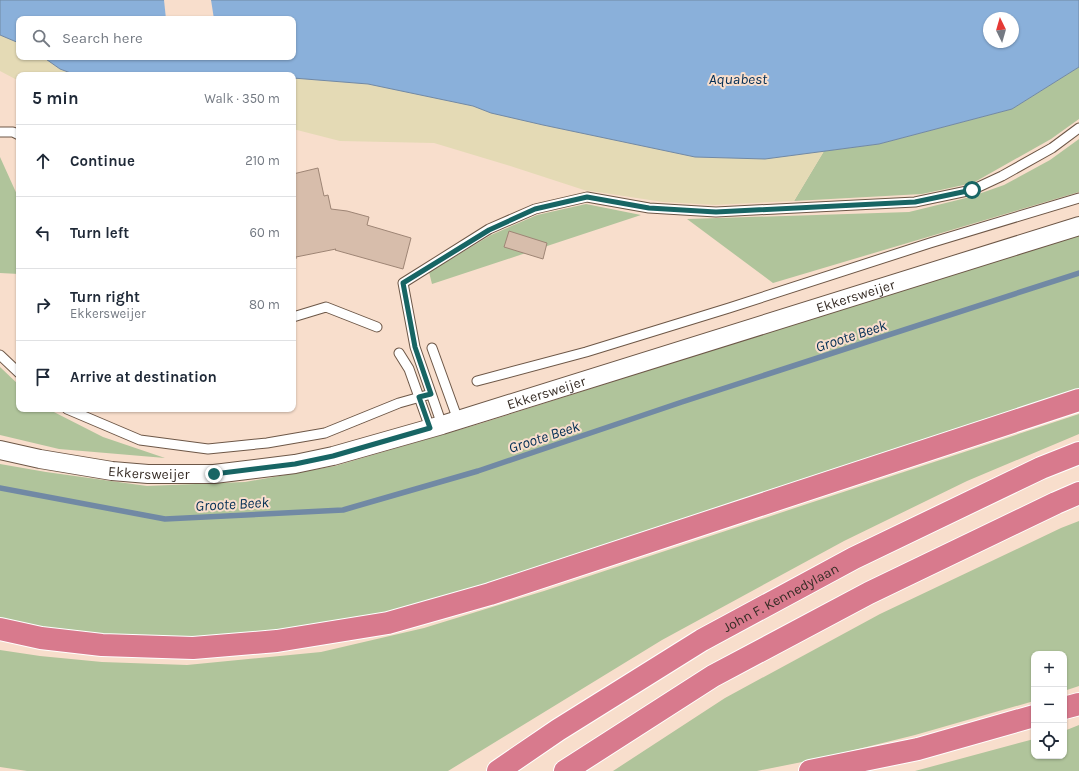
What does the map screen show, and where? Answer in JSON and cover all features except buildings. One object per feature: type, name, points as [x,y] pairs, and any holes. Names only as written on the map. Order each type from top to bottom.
[{"type":"highway","points":[[0,629],[41,638],[94,644],[193,648],[277,641],[388,623],[490,594],[1079,400]]},
{"type":"highway","name":"John F. Kennedylaan","points":[[498,771],[558,730],[702,640],[854,558],[1041,468],[1079,453]]},
{"type":"highway","points":[[565,771],[713,676],[869,593],[1079,493]]},
{"type":"highway","points":[[1067,707],[1079,704]]},
{"type":"highway","points":[[810,771],[918,749],[1031,717]]},
{"type":"street","name":"Ekkersweijer","points":[[0,450],[40,459],[112,471],[148,474],[214,474],[295,464],[333,456],[443,424],[1079,226]]},
{"type":"lane","points":[[443,424],[415,347],[403,283],[489,230],[535,209],[587,197],[649,208],[716,212],[915,202],[972,190],[1002,176],[1052,148],[1079,128]]},
{"type":"lane","points":[[0,132],[13,132],[16,134]]},
{"type":"lane","points":[[477,381],[586,352],[729,308],[930,243],[1079,198]]},
{"type":"lane","points":[[296,317],[326,307],[377,327]]},
{"type":"lane","points":[[432,348],[443,424]]},
{"type":"lane","points":[[399,353],[409,369],[419,397],[443,424]]},
{"type":"lane","points":[[0,355],[16,370]]},
{"type":"lane","points":[[74,412],[140,440],[208,448],[267,443],[325,433],[399,403],[431,394]]},
{"type":"green space","points":[[1079,67],[1079,119],[1051,139],[973,183],[922,194],[794,201],[824,151],[879,144],[1012,109]]},
{"type":"green space","points":[[1079,139],[1079,192],[773,283],[687,219],[909,212],[970,197],[1004,185],[1050,160]]},
{"type":"green space","points":[[0,157],[16,192],[16,274],[0,273]]},
{"type":"green space","points":[[586,204],[641,215],[432,284],[429,272],[491,235],[537,215]]},
{"type":"green space","points":[[1079,234],[1079,391],[586,554],[385,616],[277,632],[192,640],[103,636],[40,629],[0,619],[0,464],[147,486],[245,482],[335,466],[479,424]]},
{"type":"green space","points":[[0,367],[16,382],[16,412],[54,412],[103,437],[165,458],[59,449],[0,435]]},
{"type":"green space","points":[[1079,414],[1079,434],[967,481],[844,541],[662,640],[448,771],[27,771],[0,767],[0,650],[40,656],[102,662],[187,665],[321,652],[424,628],[544,591]]},
{"type":"green space","points":[[1079,521],[1079,686],[1067,690],[1067,651],[1031,651],[1031,702],[915,735],[822,758],[757,771],[613,771],[725,698],[880,614],[1061,528]]},
{"type":"green space","points":[[1079,725],[1079,771],[915,771],[1031,740],[1031,759],[1067,759],[1067,730]]},
{"type":"sand","points":[[0,35],[16,42],[16,60],[47,60],[60,69],[68,72],[16,72],[16,79],[0,71]]},
{"type":"sand","points":[[296,78],[368,84],[473,106],[491,113],[543,125],[695,157],[765,159],[824,151],[794,201],[715,205],[663,202],[584,190],[434,143],[340,141],[296,130]]},
{"type":"water","name":"Aquabest","points":[[0,0],[1079,0],[1079,67],[1012,109],[879,144],[765,159],[695,157],[543,125],[491,113],[473,106],[368,84],[296,78],[296,72],[68,72],[60,69],[47,60],[296,60],[296,16],[16,16],[16,42],[0,35]]},
{"type":"pier","points":[[164,0],[211,0],[214,16],[166,16]]},
{"type":"waterway","name":"Groote Beek","points":[[0,488],[165,519],[343,510],[478,471],[682,402],[1079,273]]},
{"type":"route","points":[[214,474],[295,464],[333,456],[430,428],[419,397],[431,394],[415,347],[403,283],[489,230],[535,209],[587,197],[649,208],[716,212],[915,202],[972,190]]}]
